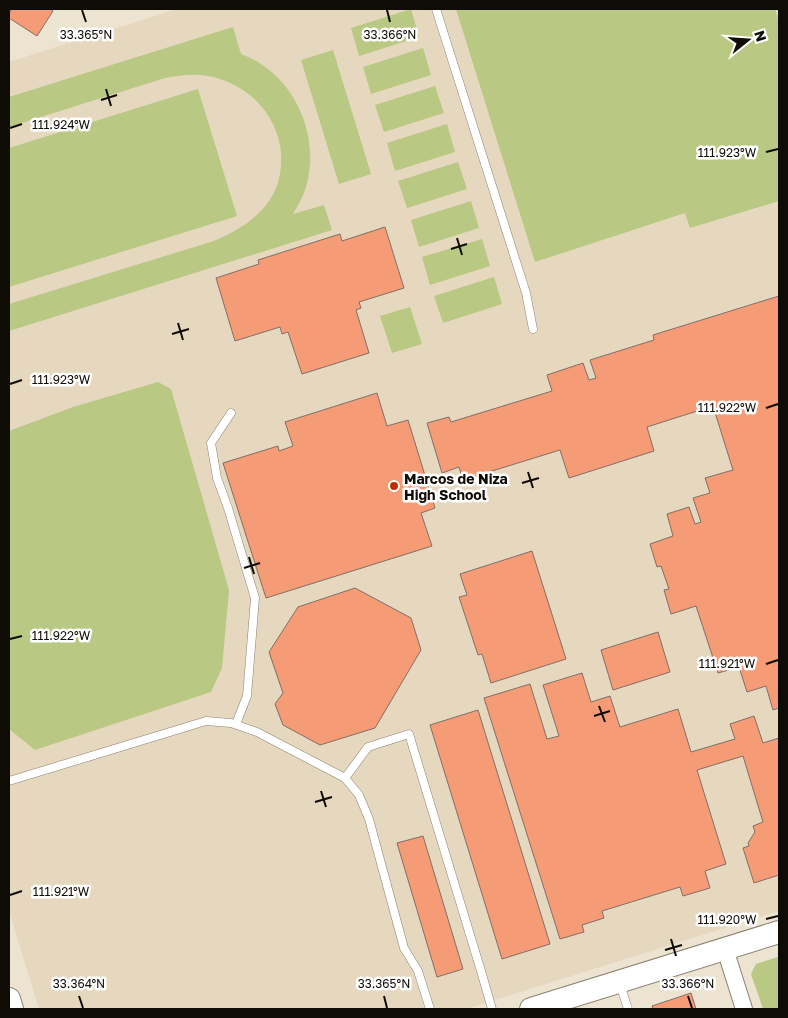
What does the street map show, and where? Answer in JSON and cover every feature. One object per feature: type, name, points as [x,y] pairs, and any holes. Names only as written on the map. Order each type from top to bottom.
[{"type":"street","points":[[531,1009],[779,932]]},
{"type":"street","points":[[725,949],[744,1009]]},
{"type":"street","points":[[9,999],[12,1009]]},
{"type":"lane","points":[[436,9],[526,293],[533,328]]},
{"type":"lane","points":[[231,413],[211,442],[216,478],[228,508],[255,598],[247,696],[236,724]]},
{"type":"lane","points":[[9,781],[206,721],[236,724],[257,732],[345,778],[359,795],[369,818],[404,948],[418,970],[430,1009]]},
{"type":"lane","points":[[345,778],[368,746],[409,734],[492,1009]]},
{"type":"lane","points":[[620,982],[628,1009]]},
{"type":"shaded area","name":"Marcos de Niza High School","points":[[177,9],[779,9],[779,911],[466,1009],[39,1009],[9,911],[9,62]]},
{"type":"green space","points":[[411,9],[419,37],[359,56],[351,28]]},
{"type":"green space","points":[[456,9],[775,9],[779,22],[779,201],[690,228],[685,213],[535,262]]},
{"type":"green space","points":[[233,27],[241,54],[257,61],[283,83],[293,97],[307,129],[310,146],[308,177],[304,193],[293,214],[324,205],[332,230],[9,331],[9,304],[214,241],[230,234],[258,214],[272,196],[279,178],[281,153],[273,124],[255,99],[243,90],[215,77],[191,75],[165,78],[9,127],[9,97]]},
{"type":"green space","points":[[423,48],[431,75],[371,94],[363,67]]},
{"type":"green space","points":[[333,50],[371,174],[339,184],[301,60]]},
{"type":"green space","points":[[435,86],[444,113],[384,132],[375,105]]},
{"type":"green space","points":[[198,89],[237,216],[9,287],[9,148]]},
{"type":"green space","points":[[447,124],[455,152],[395,171],[387,143]]},
{"type":"green space","points":[[458,162],[467,189],[407,208],[398,181]]},
{"type":"green space","points":[[471,201],[479,228],[419,247],[411,220]]},
{"type":"green space","points":[[482,239],[490,266],[430,285],[422,257]]},
{"type":"green space","points":[[494,277],[502,304],[443,323],[434,296]]},
{"type":"green space","points":[[410,307],[422,344],[392,353],[380,316]]},
{"type":"green space","points":[[158,382],[171,389],[229,590],[222,668],[211,692],[35,750],[9,729],[9,431],[73,407]]},
{"type":"green space","points":[[778,957],[779,1009],[763,1009],[751,974],[756,964]]},
{"type":"building","points":[[12,9],[50,9],[53,11],[37,36],[9,18],[9,13]]},
{"type":"building","points":[[385,227],[404,288],[359,302],[361,308],[356,310],[369,353],[302,374],[288,332],[282,334],[280,327],[235,341],[216,278],[259,264],[258,260],[340,234],[342,241]]},
{"type":"building","points":[[779,296],[779,708],[773,710],[766,686],[747,692],[739,667],[718,673],[696,606],[671,614],[664,590],[669,589],[661,566],[657,567],[650,544],[673,536],[667,514],[689,507],[695,524],[701,522],[693,498],[710,493],[705,478],[733,470],[713,406],[647,427],[654,451],[569,478],[560,450],[463,480],[459,467],[442,473],[427,423],[449,417],[451,422],[552,391],[547,375],[583,363],[589,380],[596,378],[590,360],[654,340],[653,335]]},
{"type":"building","points":[[377,393],[387,426],[408,420],[435,508],[421,513],[432,546],[266,598],[223,463],[278,446],[279,451],[293,446],[285,422]]},
{"type":"building","points":[[532,551],[566,659],[491,683],[482,654],[478,655],[459,597],[467,595],[460,574]]},
{"type":"building","points":[[355,588],[411,618],[421,650],[375,728],[320,745],[283,725],[275,704],[283,693],[269,652],[298,607]]},
{"type":"building","points":[[658,632],[670,672],[613,690],[601,650]]},
{"type":"building","points":[[582,673],[591,702],[610,696],[620,727],[678,709],[691,752],[735,739],[730,724],[754,716],[763,743],[779,738],[779,875],[754,883],[743,848],[749,846],[748,843],[755,832],[753,826],[763,822],[743,756],[697,770],[726,864],[705,871],[710,888],[683,896],[680,887],[602,911],[604,918],[582,925],[584,932],[560,939],[484,698],[530,684],[547,739],[559,736],[543,685]]},
{"type":"building","points":[[478,710],[550,944],[502,959],[430,725]]},
{"type":"building","points":[[423,836],[463,969],[437,977],[397,843]]},
{"type":"building","points":[[691,993],[696,1009],[653,1009],[652,1006]]},
{"type":"place","name":"Marcos de Niza High School","points":[[394,486]]}]
